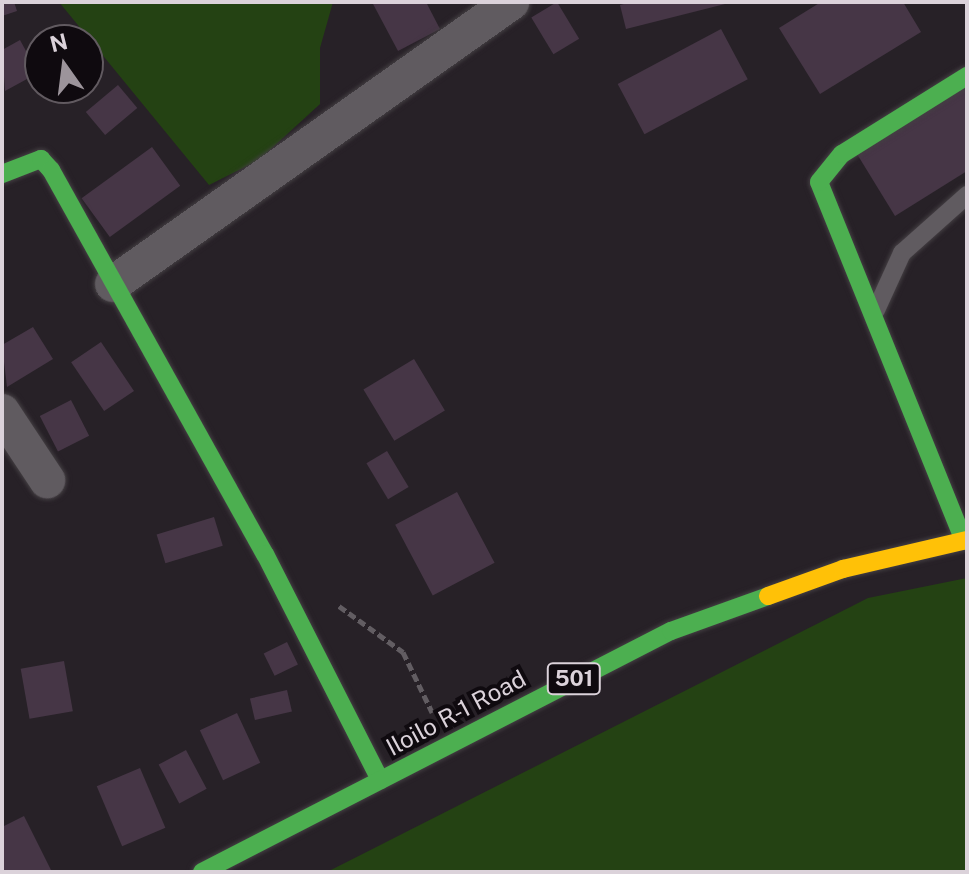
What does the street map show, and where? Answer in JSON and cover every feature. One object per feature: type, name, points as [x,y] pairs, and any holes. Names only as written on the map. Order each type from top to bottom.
[{"type":"street","points":[[113,284],[511,2]]},
{"type":"street","points":[[965,541],[821,199],[823,170],[967,76]]},
{"type":"street","points":[[2,174],[41,159],[265,554],[380,780]]},
{"type":"street","points":[[2,412],[47,480]]},
{"type":"street","name":"Iloilo R-1 Road","points":[[202,872],[380,780],[446,742],[671,631],[757,596],[965,541]]},
{"type":"lane","points":[[871,320],[902,253],[967,195]]},
{"type":"path","points":[[328,598],[403,652],[446,742]]},
{"type":"green space","points":[[59,2],[333,2],[320,48],[320,104],[259,160],[209,185],[104,57],[104,24],[77,24]]},
{"type":"green space","points":[[967,578],[967,872],[327,872],[868,598]]},
{"type":"building","points":[[2,2],[14,2],[17,11],[2,16]]},
{"type":"building","points":[[372,2],[426,2],[440,29],[398,51]]},
{"type":"building","points":[[557,2],[579,39],[553,54],[531,17]]},
{"type":"building","points":[[631,2],[729,3],[626,29],[620,5]]},
{"type":"building","points":[[821,2],[903,2],[921,32],[820,94],[779,28]]},
{"type":"building","points":[[721,29],[748,79],[644,134],[618,84]]},
{"type":"building","points":[[20,40],[24,47],[24,81],[5,91],[2,50]]},
{"type":"building","points":[[118,85],[137,108],[105,135],[86,112],[95,104],[104,104],[104,97]]},
{"type":"building","points":[[967,85],[967,171],[895,216],[857,154]]},
{"type":"building","points":[[152,147],[180,186],[110,237],[82,198]]},
{"type":"building","points":[[33,327],[53,359],[7,387],[2,345]]},
{"type":"building","points":[[101,342],[134,391],[104,411],[71,362]]},
{"type":"building","points":[[414,359],[445,410],[394,441],[363,389]]},
{"type":"building","points":[[71,400],[89,436],[58,452],[40,416]]},
{"type":"building","points":[[387,451],[409,487],[388,499],[366,463]]},
{"type":"building","points":[[457,492],[495,563],[433,595],[395,525]]},
{"type":"building","points":[[214,517],[223,546],[165,563],[157,535]]},
{"type":"building","points":[[287,642],[298,664],[275,676],[264,653]]},
{"type":"building","points":[[64,661],[73,711],[30,719],[21,669]]},
{"type":"building","points":[[287,690],[292,711],[255,720],[250,699]]},
{"type":"building","points":[[237,713],[260,763],[223,780],[200,730]]},
{"type":"building","points":[[186,750],[207,789],[179,803],[159,765]]},
{"type":"building","points":[[140,768],[165,828],[122,846],[97,786]]},
{"type":"building","points":[[24,816],[52,872],[2,872],[2,827]]},
{"type":"traffic: fast","points":[[964,541],[819,182],[842,154],[967,76]]},
{"type":"traffic: fast","points":[[2,174],[41,159],[51,170],[265,554],[380,780]]},
{"type":"traffic: fast","points":[[202,872],[671,631],[768,596]]},
{"type":"traffic: slow","points":[[768,596],[843,569],[967,540]]}]
